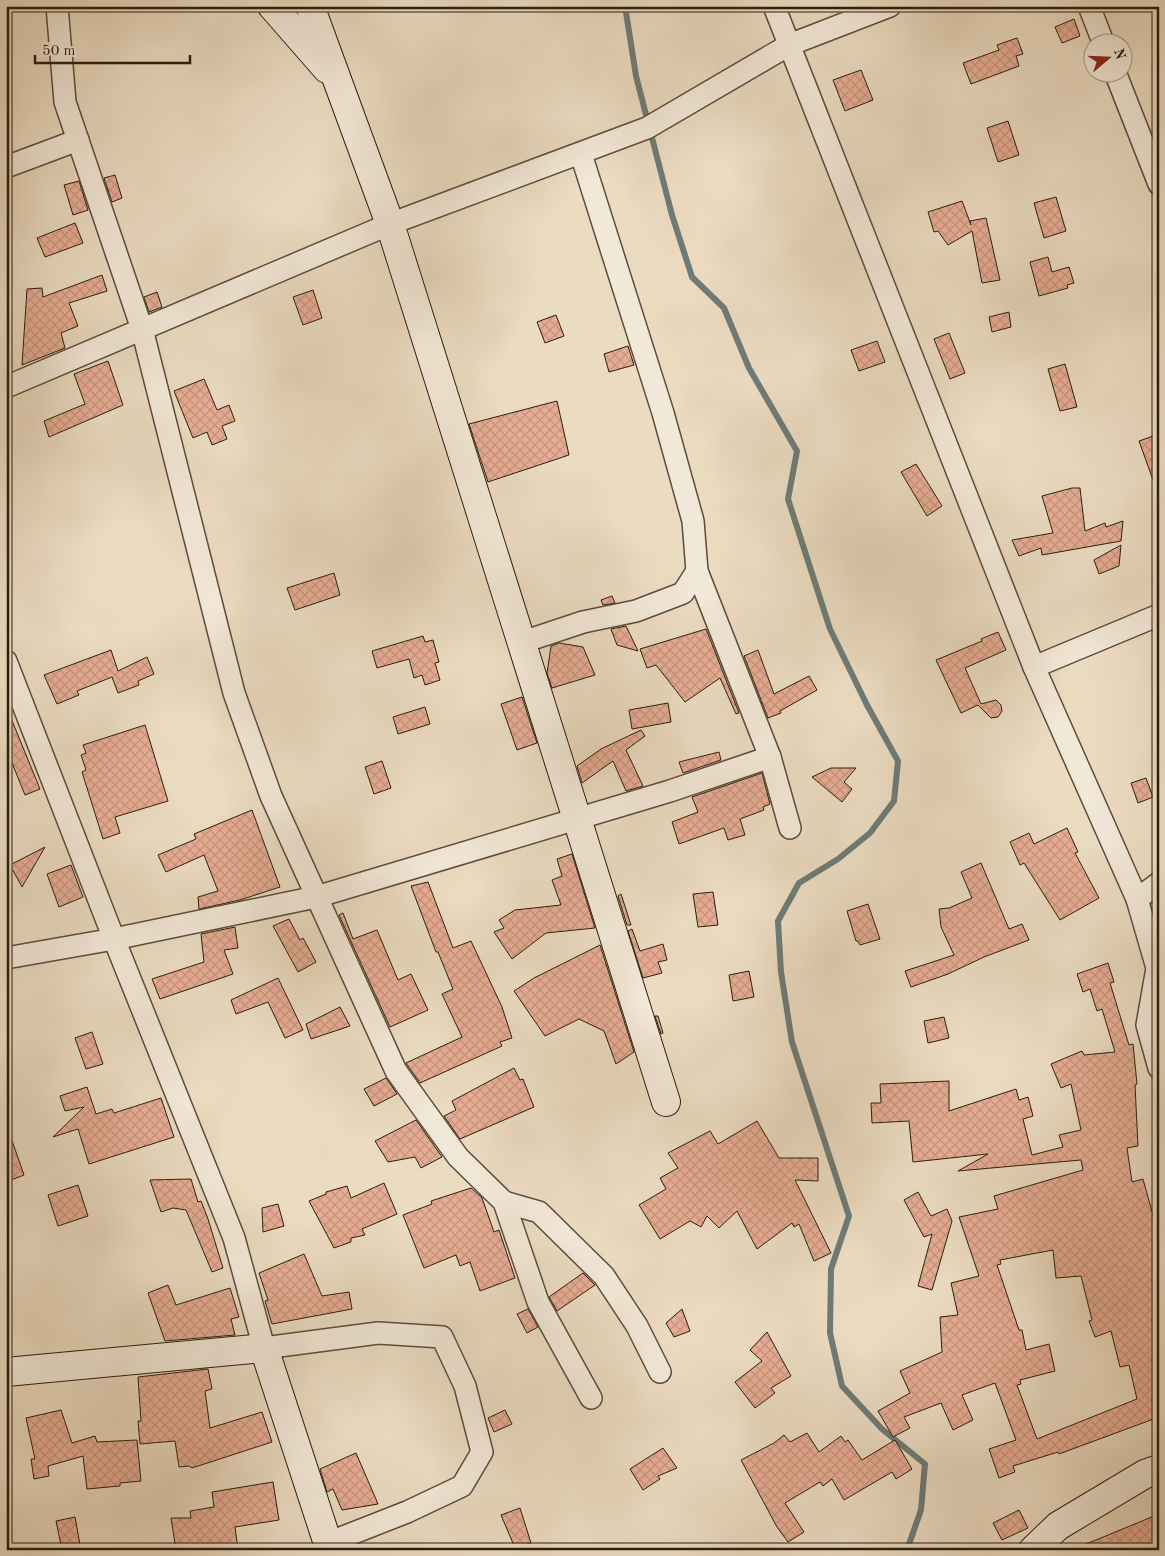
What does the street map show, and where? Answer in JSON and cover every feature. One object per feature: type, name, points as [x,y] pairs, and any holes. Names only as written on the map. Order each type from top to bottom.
[{"type":"street","points":[[57,6],[65,102],[142,329],[234,693],[271,796],[396,1071],[458,1157],[504,1202],[538,1302],[591,1398]]},
{"type":"street","points":[[272,6],[338,82]]},
{"type":"street","points":[[310,6],[390,224],[579,819],[666,1102]]},
{"type":"street","points":[[774,6],[1034,667],[1136,899],[1158,968],[1147,1025],[1159,1068]]},
{"type":"street","points":[[6,387],[390,224],[647,128],[789,45],[890,6]]},
{"type":"street","points":[[1089,6],[1099,32]]},
{"type":"street","points":[[1119,82],[1159,184]]},
{"type":"street","points":[[6,168],[78,140]]},
{"type":"street","points":[[581,154],[663,413],[693,521],[697,571],[770,757],[790,828]]},
{"type":"street","points":[[523,642],[583,622],[636,611],[684,593],[697,571]]},
{"type":"street","points":[[1034,667],[1159,615]]},
{"type":"street","points":[[6,661],[114,939],[234,1238],[264,1348],[329,1546],[462,1486],[482,1452],[466,1386],[442,1337],[378,1333],[264,1348],[6,1372]]},
{"type":"street","points":[[6,958],[114,939],[316,897],[579,819],[770,757]]},
{"type":"street","points":[[1136,899],[1159,884]]},
{"type":"street","points":[[504,1202],[539,1212],[604,1276],[637,1326],[660,1372]]},
{"type":"street","points":[[1033,1550],[1058,1526],[1145,1474],[1159,1469]]},
{"type":"building","points":[[1074,19],[1080,36],[1062,43],[1055,27]]},
{"type":"building","points":[[1017,38],[1023,54],[1016,56],[1019,66],[971,84],[963,63],[999,50],[997,45]]},
{"type":"building","points":[[861,70],[873,100],[845,111],[833,80]]},
{"type":"building","points":[[1008,121],[1019,155],[998,162],[987,128]]},
{"type":"building","points":[[115,175],[122,198],[112,202],[104,178]]},
{"type":"building","points":[[79,181],[88,210],[73,215],[64,185]]},
{"type":"building","points":[[1056,197],[1066,231],[1044,238],[1034,203]]},
{"type":"building","points":[[962,201],[971,225],[970,221],[986,218],[1000,280],[982,283],[972,231],[948,245],[938,231],[934,232],[928,212]]},
{"type":"building","points":[[75,223],[83,243],[45,257],[37,238]]},
{"type":"building","points":[[1048,257],[1052,272],[1069,267],[1074,283],[1067,285],[1068,288],[1039,296],[1030,262]]},
{"type":"building","points":[[102,275],[107,291],[69,303],[78,326],[61,333],[65,348],[22,365],[27,289],[42,288],[43,297]]},
{"type":"building","points":[[313,290],[322,318],[303,325],[293,297]]},
{"type":"building","points":[[157,292],[162,307],[149,312],[144,297]]},
{"type":"building","points":[[1009,312],[1011,327],[992,332],[989,317]]},
{"type":"building","points":[[556,315],[564,336],[545,343],[537,322]]},
{"type":"building","points":[[949,333],[965,373],[950,379],[934,339]]},
{"type":"building","points":[[877,341],[885,362],[859,371],[851,350]]},
{"type":"building","points":[[628,346],[634,365],[609,372],[604,354]]},
{"type":"building","points":[[108,361],[123,405],[49,437],[44,421],[85,404],[74,374]]},
{"type":"building","points":[[1065,364],[1077,407],[1060,411],[1048,369]]},
{"type":"building","points":[[204,379],[217,410],[229,405],[235,421],[222,426],[227,439],[212,445],[207,432],[193,438],[174,391]]},
{"type":"building","points":[[557,401],[569,455],[488,482],[469,424]]},
{"type":"building","points":[[1159,434],[1159,490],[1157,491],[1139,441]]},
{"type":"building","points":[[916,464],[942,506],[927,516],[901,472]]},
{"type":"building","points":[[1072,488],[1080,488],[1085,531],[1105,523],[1106,527],[1123,521],[1121,541],[1042,555],[1041,548],[1019,556],[1012,540],[1053,533],[1042,496]]},
{"type":"building","points":[[1121,545],[1119,566],[1099,574],[1094,560]]},
{"type":"building","points":[[334,573],[340,595],[295,610],[287,588]]},
{"type":"building","points":[[612,596],[615,603],[603,605],[601,600]]},
{"type":"building","points":[[626,626],[638,651],[617,645],[611,629]]},
{"type":"building","points":[[706,629],[739,713],[736,714],[720,678],[685,702],[656,665],[647,668],[640,649]]},
{"type":"building","points":[[998,632],[1006,650],[965,668],[981,704],[996,700],[1001,705],[1002,711],[998,717],[991,718],[978,705],[961,713],[936,660],[982,641],[981,639]]},
{"type":"building","points":[[423,636],[425,642],[433,640],[439,662],[435,663],[440,680],[425,685],[422,675],[414,678],[409,659],[377,668],[372,651]]},
{"type":"building","points":[[559,643],[583,647],[595,675],[552,688],[547,673],[551,646]]},
{"type":"building","points":[[111,650],[118,671],[147,657],[154,674],[138,681],[139,685],[118,693],[112,677],[77,691],[79,695],[57,704],[44,675]]},
{"type":"building","points":[[758,650],[774,694],[809,676],[817,690],[780,711],[781,713],[768,718],[744,656]]},
{"type":"building","points":[[522,697],[537,743],[517,750],[501,704]]},
{"type":"building","points":[[668,703],[671,722],[632,729],[629,710]]},
{"type":"building","points":[[6,706],[40,789],[25,795],[6,748]]},
{"type":"building","points":[[425,707],[430,724],[398,734],[393,717]]},
{"type":"building","points":[[145,725],[168,801],[115,817],[120,833],[103,839],[82,772],[86,770],[81,755],[86,753],[83,745]]},
{"type":"building","points":[[641,730],[645,736],[626,750],[643,786],[626,791],[613,761],[582,783],[577,766],[601,749]]},
{"type":"building","points":[[719,752],[721,760],[683,773],[679,762]]},
{"type":"building","points":[[382,761],[391,788],[374,794],[365,767]]},
{"type":"building","points":[[831,768],[856,768],[844,782],[852,789],[842,802],[812,777]]},
{"type":"building","points":[[762,773],[770,804],[763,807],[764,810],[740,819],[745,835],[728,840],[724,828],[679,844],[672,822],[698,812],[692,797]]},
{"type":"building","points":[[1146,778],[1153,797],[1138,803],[1131,783]]},
{"type":"building","points":[[252,810],[280,887],[240,900],[199,909],[198,897],[218,891],[204,855],[166,872],[158,855],[196,839],[194,834]]},
{"type":"building","points":[[1067,828],[1078,852],[1075,853],[1099,898],[1060,920],[1024,863],[1020,865],[1010,842],[1029,833],[1034,844]]},
{"type":"building","points":[[45,847],[22,887],[10,865]]},
{"type":"building","points":[[572,854],[595,928],[546,933],[512,959],[494,932],[504,928],[499,920],[515,910],[561,905],[552,880],[562,876],[557,859]]},
{"type":"building","points":[[981,863],[1009,929],[1022,924],[1029,940],[984,957],[948,974],[911,987],[905,971],[954,955],[941,927],[939,909],[949,908],[972,898],[961,872]]},
{"type":"building","points":[[71,865],[83,897],[59,907],[47,874]]},
{"type":"building","points":[[428,882],[453,948],[471,941],[502,1007],[512,1038],[500,1042],[502,1046],[420,1083],[406,1063],[462,1037],[442,994],[453,989],[438,952],[436,952],[411,886]]},
{"type":"building","points":[[713,892],[718,925],[698,927],[693,894]]},
{"type":"building","points":[[621,894],[631,925],[627,925],[618,896]]},
{"type":"building","points":[[868,904],[880,939],[860,945],[856,941],[847,911]]},
{"type":"building","points":[[343,913],[353,939],[377,930],[398,980],[411,974],[428,1010],[390,1027],[339,915]]},
{"type":"building","points":[[289,919],[300,940],[303,938],[316,962],[298,972],[273,926]]},
{"type":"building","points":[[235,927],[238,948],[224,950],[233,974],[160,999],[152,979],[204,962],[201,934]]},
{"type":"building","points":[[632,929],[640,951],[663,944],[667,960],[658,962],[662,973],[643,978],[628,931]]},
{"type":"building","points":[[600,945],[634,1052],[616,1064],[604,1031],[579,1019],[545,1036],[514,991],[534,978]]},
{"type":"building","points":[[1108,963],[1114,982],[1110,983],[1129,1045],[1133,1044],[1137,1084],[1135,1085],[1138,1146],[1127,1148],[1132,1182],[1143,1179],[1157,1230],[1154,1231],[1159,1263],[1159,1417],[1059,1454],[1058,1452],[1013,1466],[1015,1472],[999,1478],[989,1449],[1016,1440],[995,1383],[962,1395],[973,1420],[953,1430],[941,1403],[904,1417],[910,1428],[893,1437],[878,1411],[910,1393],[900,1371],[942,1352],[940,1317],[958,1315],[951,1283],[979,1276],[959,1217],[998,1209],[994,1196],[1083,1170],[1081,1160],[958,1171],[988,1154],[913,1162],[909,1121],[872,1123],[871,1103],[881,1103],[880,1084],[949,1081],[949,1111],[1016,1089],[1019,1100],[1028,1097],[1033,1116],[1023,1119],[1032,1155],[1063,1147],[1059,1135],[1081,1130],[1071,1084],[1061,1088],[1051,1064],[1082,1051],[1084,1055],[1115,1052],[1102,1009],[1097,1011],[1090,989],[1083,992],[1077,974]],"holes":[[[1053,1250],[1056,1278],[1081,1276],[1092,1320],[1089,1321],[1095,1337],[1111,1331],[1120,1367],[1129,1365],[1137,1399],[1037,1439],[1017,1385],[1021,1384],[1020,1380],[1055,1371],[1049,1344],[1026,1350],[1022,1330],[1019,1330],[997,1265],[1001,1264],[1000,1260]]]},
{"type":"building","points":[[749,971],[754,997],[733,1001],[729,975]]},
{"type":"building","points":[[278,978],[303,1030],[285,1038],[268,1002],[236,1014],[231,1000]]},
{"type":"building","points":[[340,1007],[350,1026],[311,1039],[306,1024]]},
{"type":"building","points":[[655,1016],[658,1016],[663,1033],[661,1034]]},
{"type":"building","points":[[944,1017],[949,1038],[928,1043],[924,1021]]},
{"type":"building","points":[[92,1032],[103,1064],[86,1069],[75,1038]]},
{"type":"building","points":[[514,1068],[520,1080],[523,1079],[534,1107],[460,1139],[444,1116],[456,1110],[452,1101]]},
{"type":"building","points":[[386,1078],[397,1094],[374,1106],[364,1089]]},
{"type":"building","points":[[87,1087],[96,1114],[112,1109],[114,1113],[161,1098],[174,1137],[89,1164],[78,1129],[53,1137],[84,1107],[65,1111],[60,1096]]},
{"type":"building","points":[[416,1120],[442,1157],[421,1168],[415,1157],[388,1162],[375,1141]]},
{"type":"building","points":[[757,1121],[779,1158],[818,1158],[818,1181],[795,1180],[831,1253],[814,1261],[799,1224],[794,1227],[792,1223],[757,1249],[737,1211],[719,1228],[707,1216],[701,1227],[690,1221],[660,1239],[639,1205],[666,1189],[660,1178],[678,1168],[668,1153],[710,1131],[718,1144]]},
{"type":"building","points":[[9,1132],[24,1175],[6,1182],[6,1133]]},
{"type":"building","points":[[191,1179],[198,1202],[201,1201],[208,1219],[223,1268],[212,1272],[186,1210],[173,1208],[161,1212],[150,1180]]},
{"type":"building","points":[[384,1183],[397,1214],[362,1229],[365,1235],[351,1238],[351,1242],[334,1248],[309,1201],[326,1194],[326,1192],[347,1186],[351,1198]]},
{"type":"building","points":[[78,1185],[88,1216],[58,1226],[48,1195]]},
{"type":"building","points":[[471,1188],[482,1198],[494,1232],[499,1230],[515,1278],[480,1291],[470,1262],[460,1266],[456,1255],[424,1268],[403,1215],[432,1204],[431,1201]]},
{"type":"building","points":[[918,1192],[931,1216],[947,1209],[952,1221],[932,1290],[918,1286],[932,1234],[924,1237],[904,1200]]},
{"type":"building","points":[[278,1204],[284,1226],[263,1232],[262,1208]]},
{"type":"building","points":[[304,1254],[322,1296],[349,1292],[352,1309],[272,1324],[265,1301],[268,1300],[259,1273]]},
{"type":"building","points":[[583,1273],[595,1285],[557,1311],[549,1297]]},
{"type":"building","points":[[168,1285],[176,1305],[230,1288],[239,1317],[231,1319],[235,1335],[165,1341],[148,1293]]},
{"type":"building","points":[[528,1309],[538,1327],[527,1333],[517,1314]]},
{"type":"building","points":[[682,1309],[690,1331],[674,1337],[666,1323]]},
{"type":"building","points":[[767,1332],[791,1376],[771,1388],[775,1393],[755,1408],[735,1382],[762,1361],[750,1350]]},
{"type":"building","points":[[208,1369],[212,1389],[205,1391],[210,1428],[262,1412],[272,1442],[192,1468],[189,1466],[179,1467],[175,1441],[140,1444],[138,1421],[141,1421],[138,1377]]},
{"type":"building","points":[[61,1410],[72,1443],[95,1436],[97,1442],[137,1440],[141,1481],[120,1483],[120,1486],[87,1489],[83,1456],[48,1466],[49,1476],[34,1479],[31,1459],[35,1459],[26,1418]]},
{"type":"building","points":[[505,1410],[512,1424],[494,1432],[488,1418]]},
{"type":"building","points":[[807,1433],[819,1452],[841,1436],[845,1442],[848,1440],[862,1460],[895,1440],[912,1469],[896,1479],[892,1472],[844,1500],[832,1479],[823,1486],[820,1482],[785,1503],[804,1532],[788,1542],[777,1527],[741,1460],[774,1443],[784,1435],[790,1442]]},
{"type":"building","points":[[663,1448],[677,1468],[658,1476],[660,1479],[643,1490],[630,1469]]},
{"type":"building","points":[[356,1453],[378,1504],[342,1510],[333,1489],[327,1492],[320,1469]]},
{"type":"building","points":[[273,1482],[279,1520],[235,1527],[238,1550],[176,1550],[171,1518],[191,1518],[190,1511],[214,1507],[212,1492]]},
{"type":"building","points":[[520,1508],[531,1543],[515,1548],[501,1515]]},
{"type":"building","points":[[1019,1510],[1028,1528],[1002,1540],[993,1523]]},
{"type":"building","points":[[1159,1514],[1159,1550],[1074,1550],[1074,1549]]},
{"type":"building","points":[[75,1517],[81,1550],[62,1550],[56,1521]]},
{"type":"waterway","points":[[625,6],[636,76],[672,215],[692,277],[724,308],[749,368],[797,451],[788,499],[830,629],[867,705],[898,761],[894,801],[870,833],[838,859],[799,883],[778,921],[781,972],[792,1042],[849,1216],[831,1269],[830,1333],[842,1386],[882,1429],[925,1464],[921,1510],[907,1550]]}]
